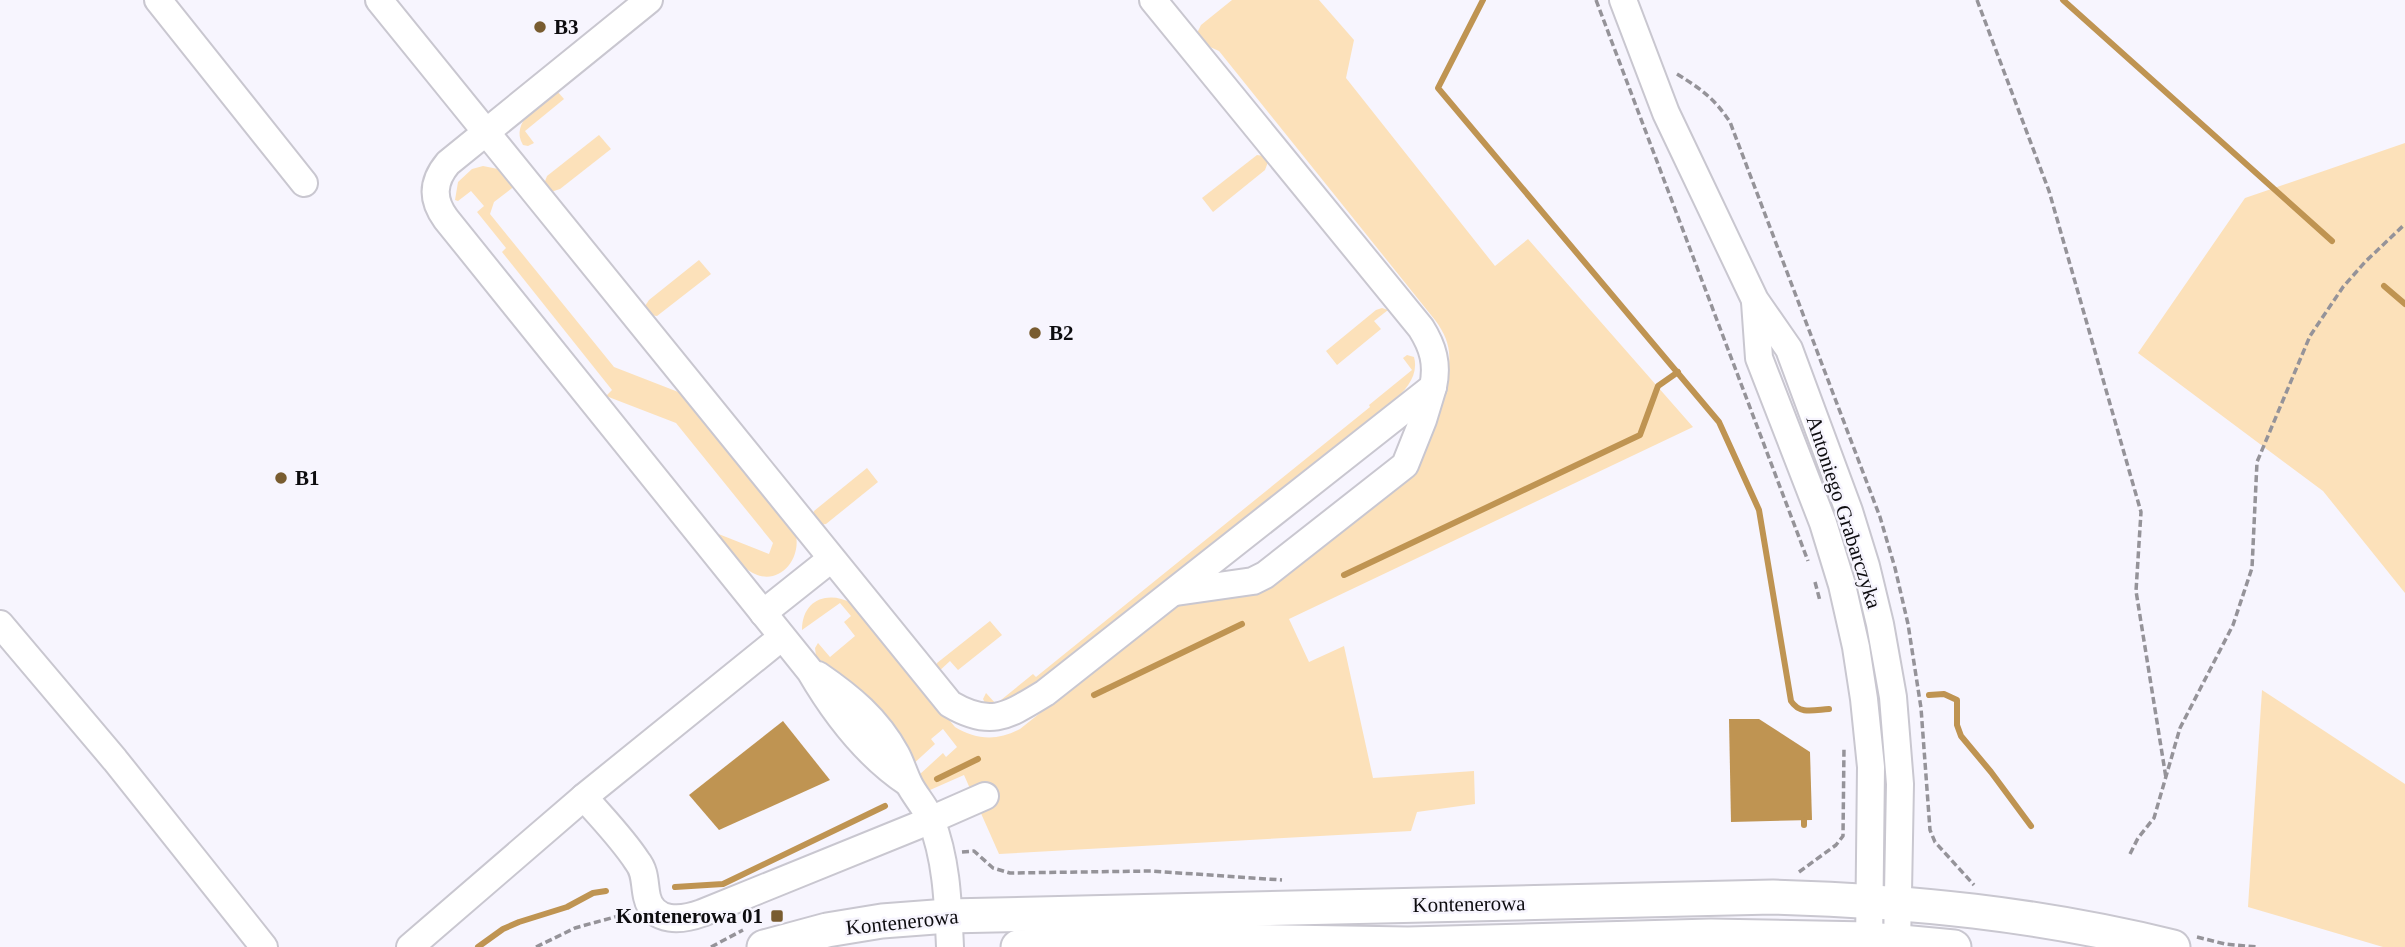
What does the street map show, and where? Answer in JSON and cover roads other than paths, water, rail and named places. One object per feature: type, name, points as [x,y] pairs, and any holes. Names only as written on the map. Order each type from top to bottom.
[{"type":"main road","name":"Kontenerowa","points":[[764,947],[827,930],[882,921],[949,931],[1759,897],[1884,901],[1992,912],[2062,922],[2173,947]]},
{"type":"main road","name":"Kontenerowa","points":[[1018,947],[1152,940],[1396,944],[1711,936],[1954,947]]},
{"type":"street","points":[[158,0],[304,183]]},
{"type":"street","points":[[379,0],[950,704],[969,715],[986,718],[1001,716],[1045,693],[1433,387]]},
{"type":"street","points":[[649,0],[454,157],[442,170],[435,187],[436,203],[810,671],[865,711],[894,750],[908,783],[922,801],[931,820],[942,854],[949,931]]},
{"type":"street","points":[[1153,0],[1421,327],[1432,344],[1436,375],[1423,421],[1405,464],[1265,575],[1253,581],[1174,592]]},
{"type":"street","name":"Antoniego Grabarczyka","points":[[1623,0],[1665,113],[1755,300],[1759,358],[1823,523],[1842,585],[1864,699],[1884,901],[1883,944]]},
{"type":"street","points":[[763,613],[831,559]]},
{"type":"street","points":[[0,624],[115,760],[264,947]]},
{"type":"street","points":[[410,947],[584,797],[782,637]]},
{"type":"street","points":[[584,797],[641,867],[649,904],[667,918],[687,918],[985,796]]},
{"type":"waterway","points":[[1483,0],[1438,88],[1719,422],[1759,510],[1791,701],[1803,710],[1829,709]]},
{"type":"waterway","points":[[2063,0],[2332,241]]},
{"type":"waterway","points":[[2384,286],[2405,304]]},
{"type":"waterway","points":[[1344,575],[1640,435],[1658,386],[1678,372]]},
{"type":"waterway","points":[[1094,695],[1242,624]]},
{"type":"waterway","points":[[1929,695],[1944,694],[1957,700],[1957,725],[1961,736],[2031,826]]},
{"type":"waterway","points":[[937,779],[978,759]]},
{"type":"waterway","points":[[675,887],[723,884],[885,806]]},
{"type":"waterway","points":[[1804,820],[1804,825]]},
{"type":"waterway","points":[[478,947],[503,929],[567,907],[593,893],[606,891]]},
{"type":"place","name":"B3","points":[[540,27]]},
{"type":"place","name":"B2","points":[[1035,333]]},
{"type":"place","name":"B1","points":[[281,478]]},
{"type":"place","name":"Kontenerowa 01","points":[[777,916]]}]
